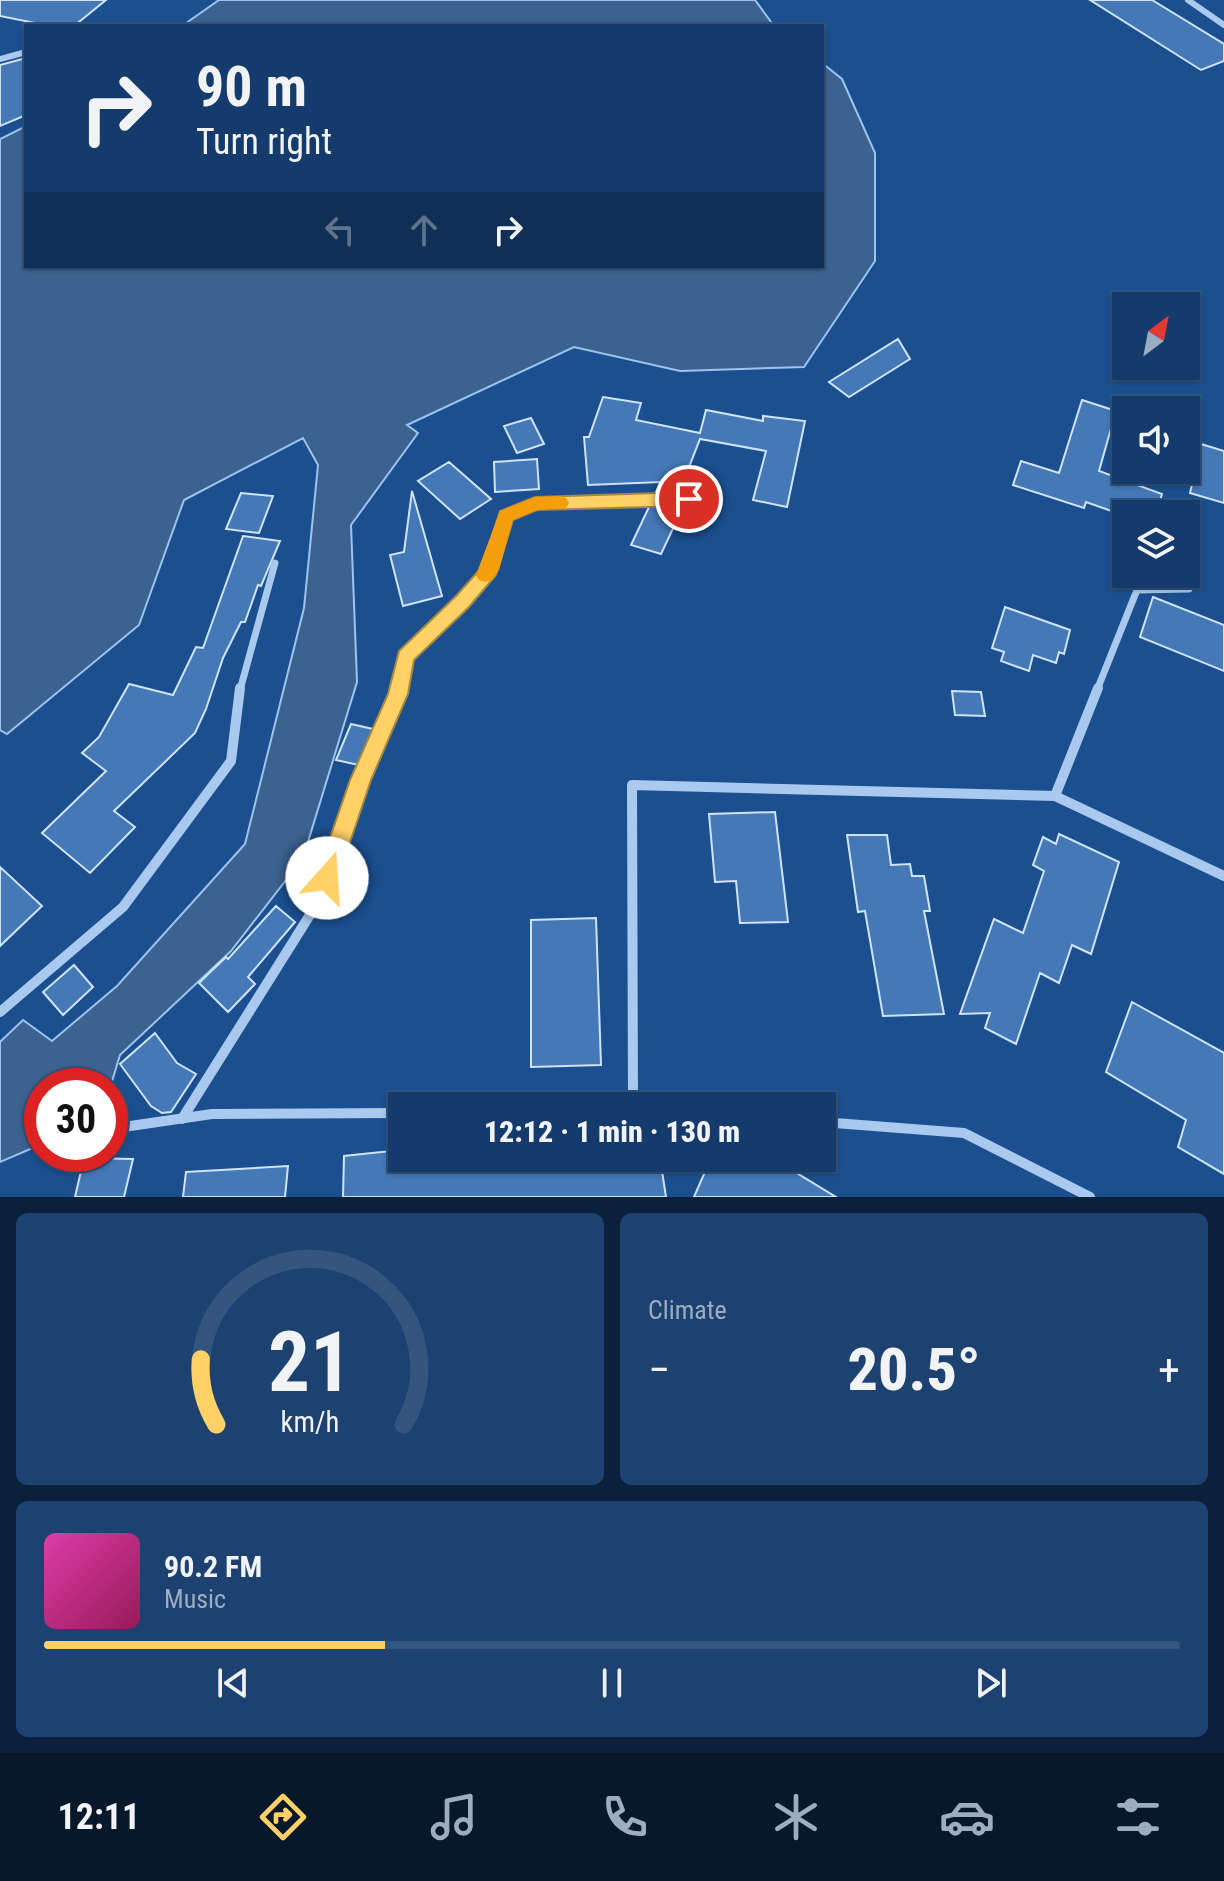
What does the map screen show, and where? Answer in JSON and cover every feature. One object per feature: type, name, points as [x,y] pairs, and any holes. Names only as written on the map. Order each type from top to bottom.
[{"type":"street","points":[[1188,0],[1224,25]]},
{"type":"street","points":[[0,59],[24,53]]},
{"type":"street","points":[[182,1119],[318,902],[361,780],[398,694],[406,656],[463,602],[490,570],[506,516],[535,504],[689,499]]},
{"type":"street","points":[[0,1012],[123,907],[231,761],[242,675],[275,563]]},
{"type":"street","points":[[1055,796],[1137,590],[1189,589]]},
{"type":"street","points":[[633,1092],[632,785],[1055,796],[1224,876]]},
{"type":"street","points":[[128,1126],[212,1114],[388,1113]]},
{"type":"street","points":[[836,1123],[964,1133],[1090,1197]]},
{"type":"water","points":[[219,0],[755,0],[773,24],[185,24]]},
{"type":"water","points":[[824,65],[842,79],[875,153],[875,261],[804,367],[680,371],[574,347],[407,425],[418,433],[351,525],[357,682],[303,858],[231,951],[120,1055],[116,1068],[24,1068],[24,1152],[0,1162],[0,1042],[23,1020],[52,1041],[117,986],[245,844],[304,608],[318,465],[303,438],[184,500],[139,625],[7,734],[0,730],[0,139],[24,127],[24,268],[824,268]]},
{"type":"building","points":[[0,0],[106,0],[76,24],[40,24],[0,16]]},
{"type":"building","points":[[1090,0],[1152,0],[1224,44],[1224,61],[1201,70]]},
{"type":"building","points":[[24,59],[24,116],[0,126],[0,65]]},
{"type":"building","points":[[898,339],[910,359],[849,397],[829,382]]},
{"type":"building","points":[[603,397],[641,403],[636,420],[700,433],[706,410],[763,421],[763,416],[805,421],[787,507],[753,500],[766,451],[700,439],[679,493],[655,494],[661,482],[588,485],[584,437],[589,437]]},
{"type":"building","points":[[1082,400],[1112,410],[1112,425],[1099,471],[1112,476],[1112,484],[1135,484],[1162,494],[1160,500],[1112,500],[1112,511],[1086,502],[1084,508],[1013,485],[1021,461],[1059,473]]},
{"type":"building","points":[[531,418],[544,444],[517,453],[504,426]]},
{"type":"building","points":[[1201,444],[1224,451],[1224,503],[1190,493],[1192,484],[1200,484]]},
{"type":"building","points":[[537,459],[539,489],[495,492],[494,462]]},
{"type":"building","points":[[449,462],[491,499],[460,519],[418,481]]},
{"type":"building","points":[[412,491],[442,596],[403,606],[390,555],[404,552]]},
{"type":"building","points":[[241,493],[273,496],[259,533],[226,529]]},
{"type":"building","points":[[674,506],[671,516],[678,518],[661,554],[631,545],[649,507]]},
{"type":"building","points":[[243,536],[280,541],[261,586],[258,585],[245,622],[241,622],[223,658],[206,709],[195,733],[114,811],[135,827],[90,873],[42,833],[106,771],[82,753],[99,737],[129,684],[173,695],[196,647],[203,648]]},
{"type":"building","points":[[1153,597],[1224,625],[1224,671],[1140,637]]},
{"type":"building","points":[[1005,607],[1070,630],[1064,654],[1059,652],[1056,663],[1033,655],[1029,671],[1001,661],[1004,652],[992,648]]},
{"type":"building","points":[[952,691],[981,692],[985,716],[955,715]]},
{"type":"building","points":[[351,724],[373,729],[359,765],[336,760]]},
{"type":"building","points":[[775,812],[788,922],[740,923],[736,881],[715,882],[709,814]]},
{"type":"building","points":[[1059,834],[1119,862],[1091,954],[1072,945],[1059,983],[1040,973],[1016,1044],[985,1028],[990,1013],[960,1014],[994,919],[1023,933],[1044,871],[1033,865],[1043,837],[1056,844]]},
{"type":"building","points":[[847,835],[887,835],[891,865],[910,864],[912,876],[924,876],[930,911],[924,911],[944,1014],[883,1016],[865,911],[858,912]]},
{"type":"building","points":[[0,867],[42,906],[0,946]]},
{"type":"building","points":[[276,906],[295,922],[248,977],[255,984],[228,1012],[199,983],[226,957],[228,959]]},
{"type":"building","points":[[596,918],[601,1065],[531,1067],[531,920]]},
{"type":"building","points":[[74,965],[93,987],[63,1015],[43,992]]},
{"type":"building","points":[[1132,1002],[1224,1053],[1224,1174],[1178,1147],[1186,1120],[1106,1072]]},
{"type":"building","points":[[155,1033],[177,1063],[196,1074],[171,1112],[162,1113],[151,1106],[128,1075],[128,1068],[120,1064]]},
{"type":"building","points":[[388,1151],[388,1172],[662,1172],[666,1197],[343,1197],[344,1156]]},
{"type":"building","points":[[128,1159],[133,1159],[124,1197],[75,1197],[81,1172],[128,1172]]},
{"type":"building","points":[[288,1166],[285,1197],[183,1197],[186,1172]]},
{"type":"building","points":[[705,1172],[795,1172],[836,1197],[694,1197]]},
{"type":"slow traffic","points":[[485,575],[490,570],[506,516],[535,504],[560,503]]},
{"type":"route","points":[[327,878],[361,780],[398,694],[406,656],[463,602],[490,570],[506,516],[535,504],[689,499]]}]
